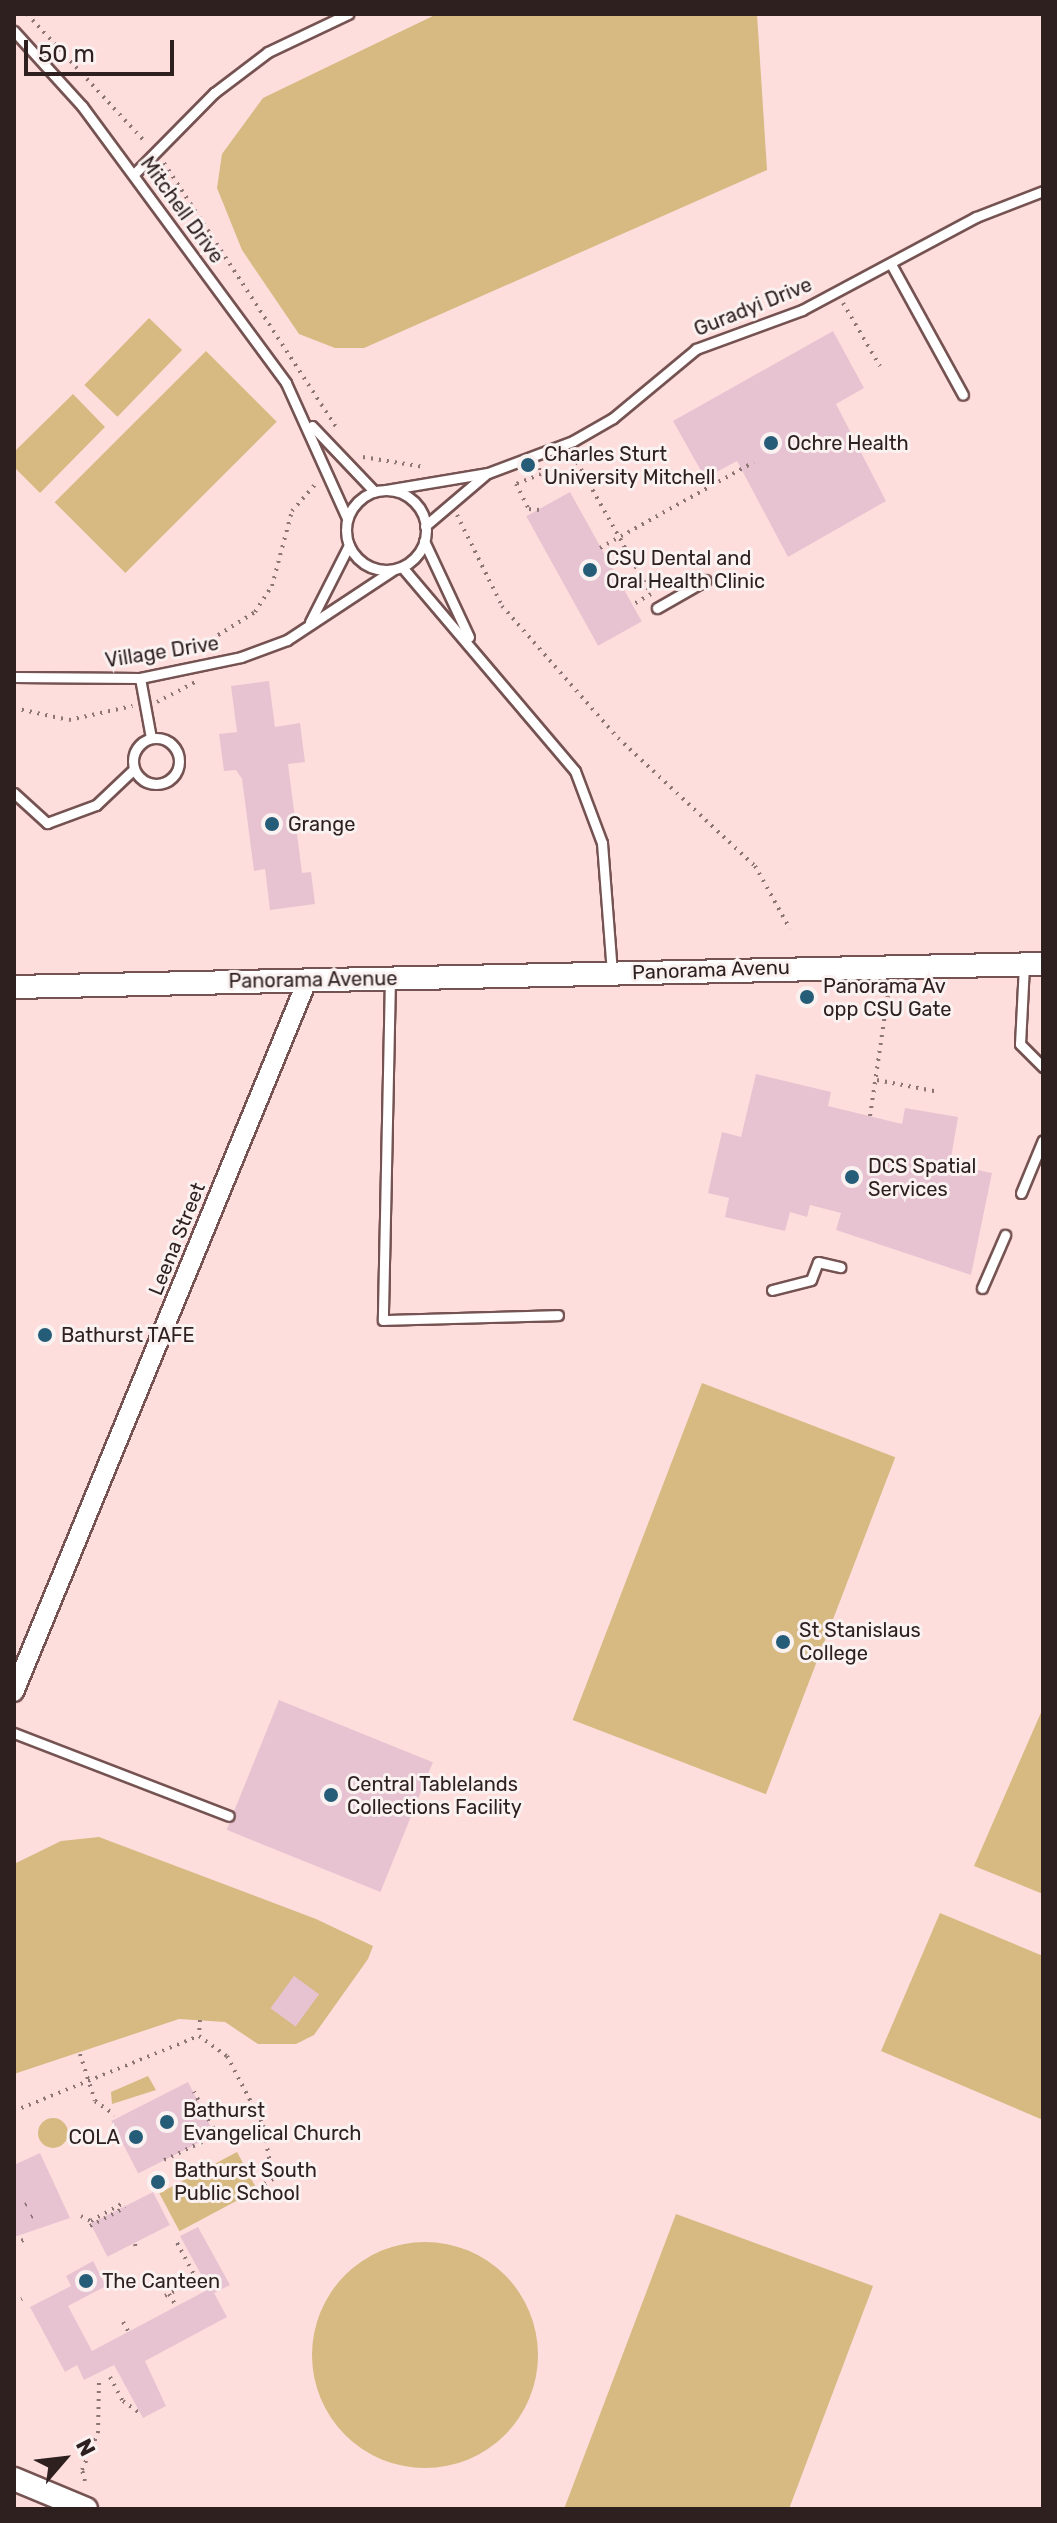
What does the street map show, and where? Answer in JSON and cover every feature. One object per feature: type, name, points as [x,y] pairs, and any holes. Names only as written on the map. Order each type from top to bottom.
[{"type":"street","points":[[892,966],[1034,964]]},
{"type":"street","name":"Panorama Avenu","points":[[612,974],[892,966]]},
{"type":"street","name":"Panorama Avenue","points":[[14,987],[612,974]]},
{"type":"street","name":"Leena Street","points":[[14,1692],[307,981]]},
{"type":"street","points":[[14,2479],[86,2509]]},
{"type":"lane","points":[[134,174],[158,156],[214,93],[268,52],[348,14]]},
{"type":"lane","name":"Mitchell Drive","points":[[14,31],[134,174],[307,421],[374,491]]},
{"type":"lane","name":"Guradyi Drive","points":[[386,490],[488,473],[592,431],[696,349],[802,310],[976,217],[1043,191]]},
{"type":"lane","points":[[891,264],[963,395]]},
{"type":"lane","name":"Mitchell Drive","points":[[307,421],[347,518]]},
{"type":"lane","name":"Guradyi Drive","points":[[425,526],[449,500],[488,473]]},
{"type":"lane","points":[[308,625],[349,545],[347,518],[374,491],[386,490],[417,505],[425,526],[424,541],[474,647]]},
{"type":"lane","points":[[397,568],[424,541]]},
{"type":"lane","points":[[349,545],[367,565],[397,568],[474,647],[553,738],[586,796],[602,843],[612,974]]},
{"type":"lane","name":"Village Drive","points":[[14,677],[140,678],[195,668],[273,646],[397,568]]},
{"type":"lane","points":[[657,608],[706,580]]},
{"type":"lane","points":[[140,678],[151,738]]},
{"type":"lane","points":[[134,769],[154,785],[176,773],[175,747],[151,738]]},
{"type":"lane","points":[[14,793],[47,823],[96,805],[134,769],[135,750],[151,738]]},
{"type":"lane","points":[[1034,964],[1020,1044],[1043,1067]]},
{"type":"lane","points":[[390,978],[383,1320],[558,1315]]},
{"type":"lane","points":[[1021,1193],[1043,1140]]},
{"type":"lane","points":[[982,1288],[1005,1235]]},
{"type":"lane","points":[[772,1290],[811,1280],[818,1262],[840,1267]]},
{"type":"lane","points":[[14,1733],[229,1816]]},
{"type":"path","points":[[27,14],[158,156],[345,441]]},
{"type":"path","points":[[832,309],[843,303],[880,366]]},
{"type":"path","points":[[353,448],[361,456],[430,468],[441,481]]},
{"type":"path","points":[[586,449],[571,456],[651,594],[632,605]]},
{"type":"path","points":[[350,466],[361,456]]},
{"type":"path","points":[[512,479],[554,462]]},
{"type":"path","points":[[600,548],[754,462]]},
{"type":"path","points":[[539,468],[541,474],[516,484],[529,509],[539,510]]},
{"type":"path","points":[[14,708],[69,720],[145,704],[200,683],[191,651],[231,631],[264,600],[292,511],[309,486],[331,478]]},
{"type":"path","points":[[449,500],[502,606],[618,738],[755,866],[790,929]]},
{"type":"path","points":[[456,513],[461,506]]},
{"type":"path","points":[[870,1116],[892,966]]},
{"type":"path","points":[[877,1080],[939,1092]]},
{"type":"path","points":[[199,2036],[200,2020]]},
{"type":"path","points":[[14,2111],[199,2036]]},
{"type":"path","points":[[199,2036],[227,2056],[263,2125],[273,2179],[262,2185]]},
{"type":"path","points":[[80,2054],[95,2101],[115,2115]]},
{"type":"path","points":[[164,2160],[217,2135],[194,2092]]},
{"type":"path","points":[[151,2177],[158,2189]]},
{"type":"path","points":[[119,2194],[125,2207]]},
{"type":"path","points":[[81,2216],[91,2221],[125,2207]]},
{"type":"path","points":[[90,2226],[125,2207]]},
{"type":"path","points":[[14,2244],[28,2238]]},
{"type":"path","points":[[175,2239],[197,2280],[167,2295],[176,2306]]},
{"type":"path","points":[[14,2303],[22,2299]]},
{"type":"path","points":[[123,2322],[128,2331]]},
{"type":"path","points":[[110,2377],[123,2401],[141,2414]]},
{"type":"path","points":[[85,2481],[82,2470],[98,2433],[99,2383]]},
{"type":"shaded area","points":[[437,14],[757,14],[767,170],[364,348],[335,348],[299,334],[242,250],[217,188],[222,154],[263,98]]},
{"type":"shaded area","points":[[149,318],[182,350],[117,417],[84,385]]},
{"type":"shaded area","points":[[206,351],[277,422],[125,573],[55,502]]},
{"type":"shaded area","points":[[73,394],[105,427],[40,493],[14,467],[14,452]]},
{"type":"shaded area","points":[[702,1383],[895,1457],[766,1794],[573,1720]]},
{"type":"shaded area","points":[[1043,1708],[1043,1894],[974,1866]]},
{"type":"shaded area","points":[[99,1837],[316,1919],[373,1946],[368,1959],[314,2035],[296,2044],[258,2044],[225,2022],[179,2019],[14,2074],[14,1864],[61,1841]]},
{"type":"shaded area","points":[[940,1913],[1043,1956],[1043,2120],[881,2051]]},
{"type":"shaded area","points":[[148,2076],[156,2090],[112,2104],[111,2092]]},
{"type":"shaded area","points":[[53,2118],[64,2122],[68,2133],[64,2144],[53,2148],[42,2144],[38,2133],[42,2122]]},
{"type":"shaded area","points":[[237,2152],[257,2190],[179,2231],[159,2193]]},
{"type":"shaded area","points":[[676,2214],[873,2286],[789,2509],[564,2509]]},
{"type":"shaded area","points":[[425,2242],[447,2244],[468,2251],[488,2261],[505,2275],[519,2292],[529,2312],[536,2333],[536,2377],[529,2398],[519,2418],[505,2435],[488,2449],[468,2459],[447,2466],[425,2468],[403,2466],[382,2459],[362,2449],[345,2435],[331,2418],[321,2398],[314,2377],[312,2355],[314,2333],[321,2312],[331,2292],[345,2275],[362,2261],[382,2251],[403,2244]]},
{"type":"building","name":"Ochre Health","points":[[833,331],[864,388],[836,404],[886,501],[788,557],[737,461],[705,478],[673,421]]},
{"type":"building","name":"CSU Dental and Oral Health Clinic","points":[[570,492],[642,621],[598,646],[526,516]]},
{"type":"building","name":"Grange","points":[[269,681],[275,727],[300,723],[305,762],[288,764],[302,873],[311,872],[315,904],[270,910],[265,869],[254,871],[242,779],[236,770],[224,771],[219,734],[237,732],[231,686]]},
{"type":"building","name":"DCS Spatial Services","points":[[756,1074],[831,1092],[828,1106],[902,1124],[905,1108],[958,1117],[950,1164],[992,1173],[971,1275],[836,1230],[841,1213],[810,1205],[807,1217],[790,1212],[785,1231],[725,1217],[729,1198],[708,1193],[722,1132],[741,1137]]},
{"type":"building","name":"Central Tablelands Collections Facility","points":[[279,1700],[433,1762],[380,1892],[227,1830]]},
{"type":"building","points":[[294,1976],[319,1994],[296,2027],[270,2008]]},
{"type":"building","points":[[188,2082],[215,2135],[138,2174],[111,2121]]},
{"type":"building","points":[[40,2153],[70,2218],[14,2237],[14,2165]]},
{"type":"building","points":[[153,2192],[170,2225],[107,2257],[91,2224]]},
{"type":"building","points":[[198,2227],[230,2285],[214,2293],[227,2317],[145,2361],[166,2406],[143,2418],[114,2365],[84,2380],[77,2365],[65,2372],[30,2307],[71,2286],[66,2276],[93,2261],[106,2286],[68,2306],[92,2351],[209,2289],[180,2236]]},
{"type":"place","name":"Ochre Health","points":[[771,443]]},
{"type":"place","name":"Charles Sturt University Mitchell","points":[[528,465]]},
{"type":"place","name":"CSU Dental and Oral Health Clinic","points":[[590,570]]},
{"type":"place","name":"Grange","points":[[272,824]]},
{"type":"place","name":"Panorama Av opp CSU Gate","points":[[807,997]]},
{"type":"place","name":"DCS Spatial Services","points":[[852,1177]]},
{"type":"place","name":"Bathurst TAFE","points":[[45,1335]]},
{"type":"place","name":"St Stanislaus College","points":[[783,1642]]},
{"type":"place","name":"Central Tablelands Collections Facility","points":[[331,1795]]},
{"type":"place","name":"Bathurst Evangelical Church","points":[[167,2122]]},
{"type":"place","name":"COLA","points":[[136,2137]]},
{"type":"place","name":"Bathurst South Public School","points":[[158,2182]]},
{"type":"place","name":"The Canteen","points":[[86,2281]]}]
